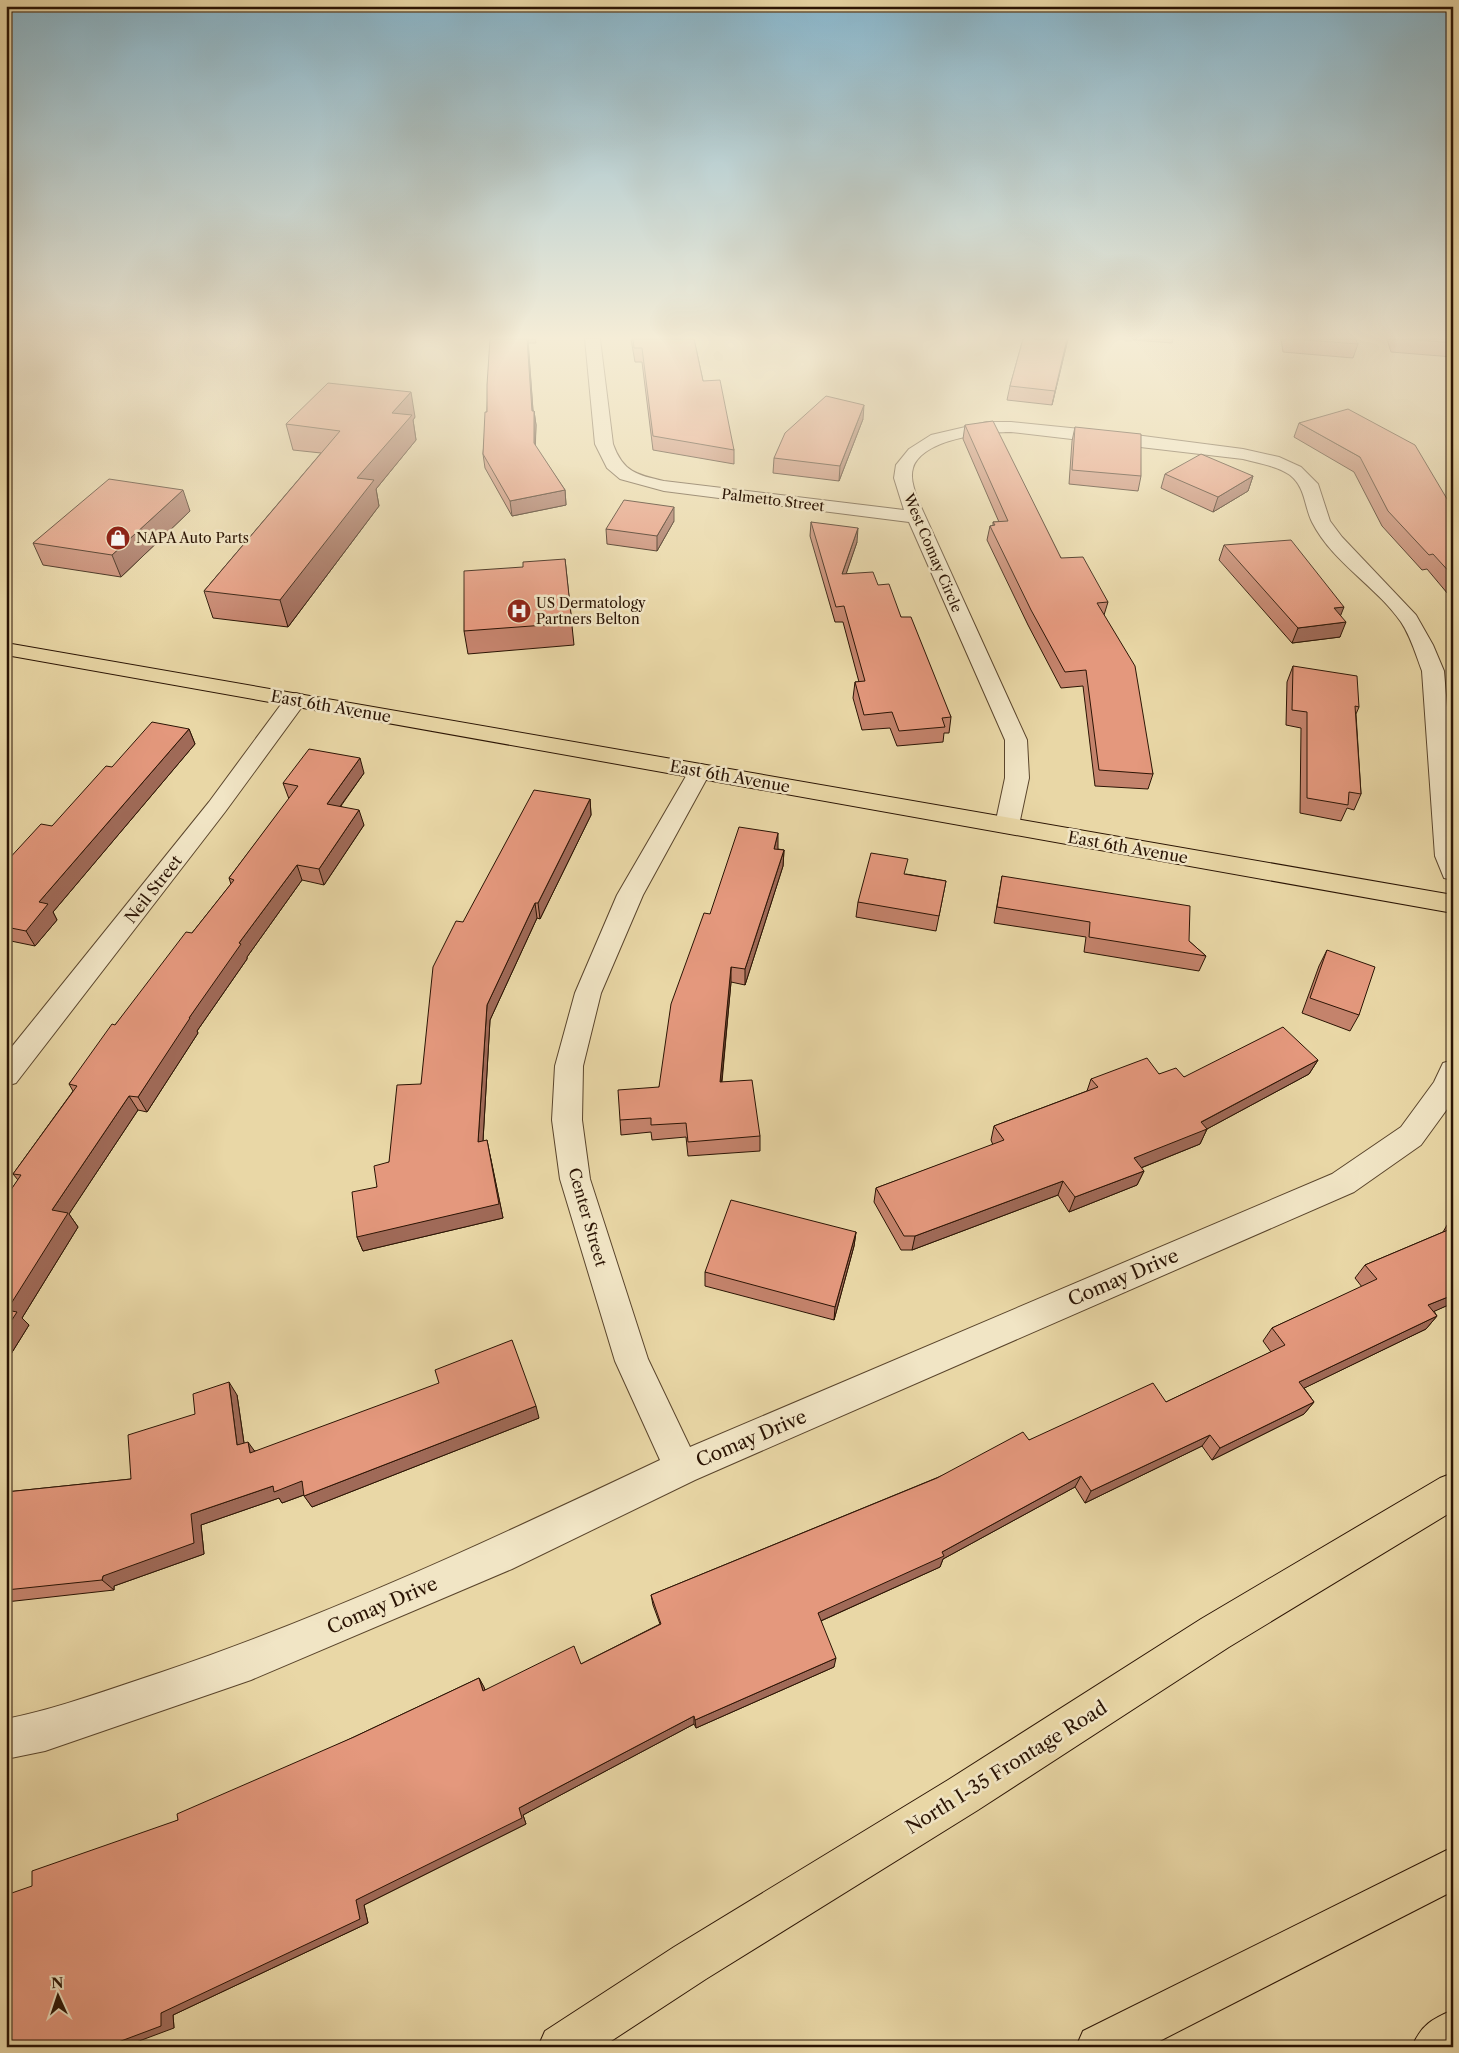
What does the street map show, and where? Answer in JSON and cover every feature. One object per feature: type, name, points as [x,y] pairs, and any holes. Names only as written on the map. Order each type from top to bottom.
[{"type":"main road","name":"East 6th Avenue","points":[[6,649],[1453,904]]},
{"type":"main road","name":"North I-35 Frontage Road","points":[[560,2047],[690,1963],[963,1795],[1215,1633],[1453,1490]]},
{"type":"main road","points":[[1099,2047],[1263,1966],[1453,1868]]},
{"type":"main road","points":[[1435,2047],[1453,2033]]},
{"type":"street","name":"Palmetto Street","points":[[603,435],[608,458],[614,468],[625,475],[664,486],[917,517]]},
{"type":"street","name":"West Comay Circle","points":[[951,435],[937,439],[915,453],[905,465],[903,478],[917,517],[1016,740],[1017,778],[1007,825]]},
{"type":"street","name":"West Comay Circle","points":[[1091,435],[1256,456],[1295,471],[1309,484],[1321,522],[1335,541],[1409,618],[1423,645],[1433,671],[1448,856],[1453,872]]},
{"type":"street","name":"Neil Street","points":[[6,1075],[217,807],[296,700]]},
{"type":"street","name":"Center Street","points":[[682,1468],[632,1361],[575,1178],[567,1120],[569,1066],[588,993],[630,895],[700,771]]},
{"type":"street","name":"Comay Drive","points":[[6,1739],[45,1731],[236,1666],[499,1556],[682,1468],[1343,1183],[1411,1136],[1446,1088],[1453,1071]]},
{"type":"building","points":[[337,435],[395,435],[357,478],[374,480],[280,600],[204,591]]},
{"type":"building","points":[[484,435],[534,435],[534,443],[565,490],[510,501],[483,454]]},
{"type":"building","points":[[731,435],[734,450],[653,436]]},
{"type":"building","points":[[784,435],[852,435],[840,466],[774,458]]},
{"type":"building","points":[[969,435],[1000,435],[1061,558],[1083,557],[1108,602],[1097,603],[1135,666],[1153,774],[1099,770],[1086,670],[1065,672],[1031,610],[990,526],[995,525],[993,522],[1008,521]]},
{"type":"building","points":[[1074,435],[1141,435],[1141,476],[1072,470]]},
{"type":"building","points":[[1320,435],[1396,435],[1415,445],[1453,509],[1453,576],[1433,554],[1429,555],[1388,511],[1360,457]]},
{"type":"building","points":[[1201,454],[1253,476],[1218,497],[1165,474]]},
{"type":"building","points":[[109,479],[183,490],[112,555],[33,543]]},
{"type":"building","points":[[624,500],[674,507],[657,536],[606,529]]},
{"type":"building","points":[[811,522],[858,528],[842,574],[873,572],[878,585],[889,584],[901,617],[911,617],[951,717],[942,718],[945,727],[899,731],[892,712],[864,715],[855,682],[865,681],[844,606],[836,607]]},
{"type":"building","points":[[1291,540],[1344,607],[1334,608],[1346,622],[1298,628],[1224,545]]},
{"type":"building","points":[[565,559],[572,623],[464,631],[464,571],[523,567],[523,562]]},
{"type":"building","points":[[1293,666],[1357,676],[1359,707],[1355,706],[1361,794],[1349,792],[1348,805],[1307,798],[1307,712],[1292,710]]},
{"type":"building","points":[[152,722],[189,729],[39,902],[48,904],[26,931],[6,927],[6,862],[41,824],[52,826],[106,766],[112,767]]},
{"type":"building","points":[[309,749],[360,758],[327,804],[359,810],[319,869],[297,865],[239,943],[241,944],[189,1018],[138,1097],[129,1096],[52,1210],[68,1213],[7,1310],[17,1312],[6,1329],[6,1197],[21,1175],[13,1174],[77,1086],[69,1084],[112,1024],[115,1025],[186,932],[192,933],[234,880],[229,878],[298,786],[283,783]]},
{"type":"building","points":[[534,790],[590,799],[538,903],[535,903],[487,1005],[478,1142],[487,1140],[499,1204],[357,1237],[352,1192],[377,1187],[374,1166],[389,1162],[397,1085],[421,1084],[433,967],[456,921],[463,922]]},
{"type":"building","points":[[739,827],[778,833],[774,849],[784,850],[745,969],[731,967],[720,1082],[752,1080],[760,1136],[688,1142],[686,1123],[651,1125],[651,1118],[620,1120],[618,1090],[659,1087],[671,1004],[704,913],[710,914]]},
{"type":"building","points":[[871,853],[908,859],[904,874],[946,881],[939,916],[858,902]]},
{"type":"building","points":[[1002,876],[1190,906],[1189,941],[1206,956],[1089,937],[1090,922],[997,907]]},
{"type":"building","points":[[1327,950],[1375,967],[1359,1015],[1310,998]]},
{"type":"building","points":[[1283,1027],[1318,1060],[1201,1122],[1207,1129],[1134,1158],[1144,1171],[1075,1197],[1063,1181],[915,1236],[904,1236],[876,1188],[1004,1140],[994,1126],[1098,1087],[1091,1079],[1147,1058],[1159,1074],[1176,1068],[1184,1077]]},
{"type":"building","points":[[731,1200],[856,1232],[835,1307],[705,1272]]},
{"type":"building","points":[[1453,1222],[1453,1295],[1428,1305],[1437,1316],[1299,1382],[1314,1402],[1220,1448],[1210,1435],[1091,1491],[1081,1476],[942,1552],[944,1556],[818,1613],[836,1658],[695,1720],[694,1716],[519,1808],[522,1818],[356,1900],[360,1919],[161,2013],[161,2026],[105,2047],[6,2047],[6,1895],[32,1886],[32,1871],[178,1820],[177,1814],[354,1737],[479,1678],[483,1691],[574,1646],[581,1664],[661,1624],[651,1595],[937,1478],[1023,1432],[1029,1440],[1153,1383],[1166,1402],[1285,1345],[1272,1328],[1377,1279],[1365,1265],[1448,1230]]},
{"type":"building","points":[[512,1340],[536,1406],[304,1496],[302,1481],[274,1492],[273,1486],[191,1514],[194,1543],[103,1576],[102,1580],[6,1590],[6,1492],[131,1479],[128,1435],[195,1414],[193,1394],[229,1382],[237,1445],[248,1442],[250,1453],[439,1383],[435,1370]]},
{"type":"place","name":"NAPA Auto Parts","points":[[118,538]]},
{"type":"place","name":"US Dermatology Partners Belton","points":[[519,611]]}]
